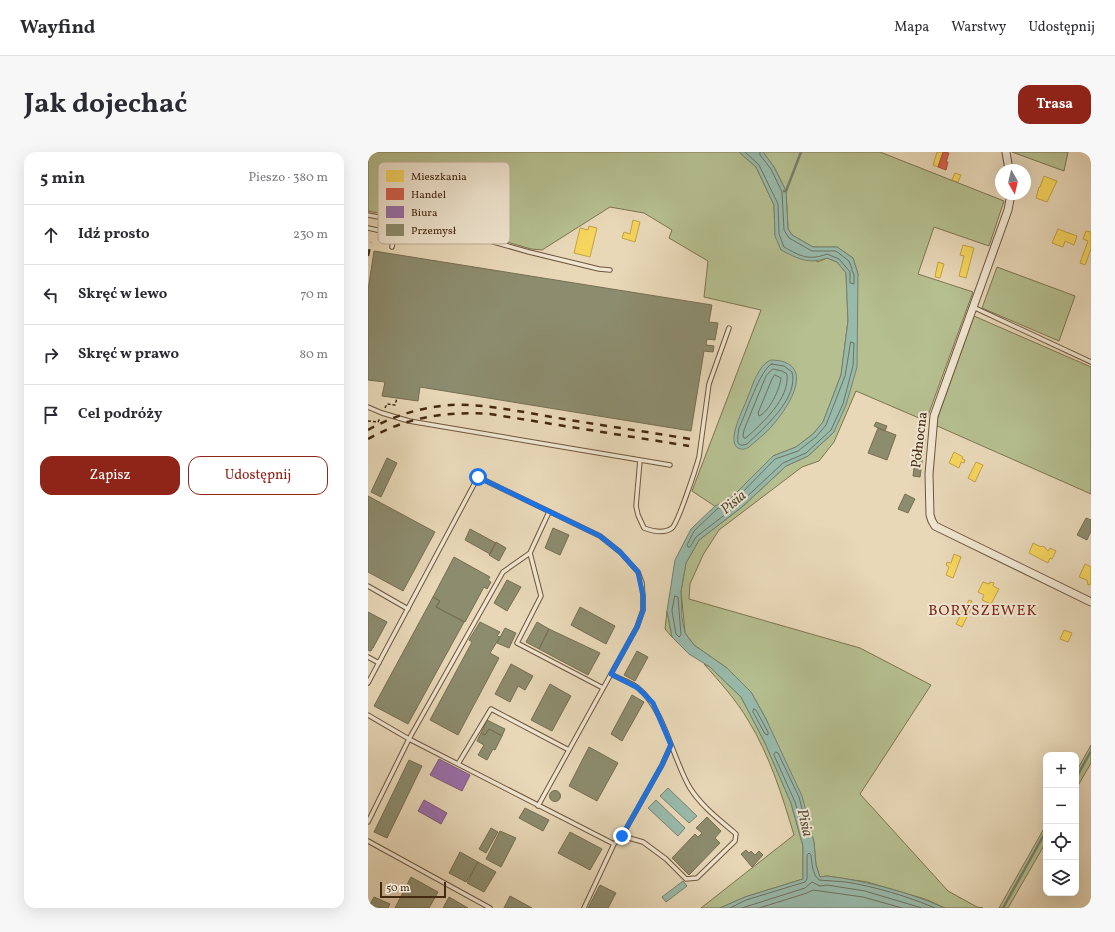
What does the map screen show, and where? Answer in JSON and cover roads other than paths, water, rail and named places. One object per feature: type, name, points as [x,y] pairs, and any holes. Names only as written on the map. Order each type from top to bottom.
[{"type":"street","points":[[1006,152],[1008,164]]},
{"type":"street","name":"Północna","points":[[1010,200],[1008,210],[934,416],[929,474],[929,507],[932,521],[935,526],[1091,602]]},
{"type":"lane","points":[[368,215],[378,217]]},
{"type":"lane","points":[[368,228],[378,230]]},
{"type":"lane","points":[[392,248],[393,244]]},
{"type":"lane","points":[[500,244],[599,269],[610,270]]},
{"type":"lane","points":[[973,307],[1091,362]]},
{"type":"lane","points":[[640,460],[636,506],[644,528],[664,531],[672,528],[696,468],[709,384],[729,328]]},
{"type":"lane","points":[[368,407],[409,421],[670,465]]},
{"type":"lane","points":[[368,683],[478,477],[600,536],[620,552],[638,572],[643,596],[643,610],[637,627],[538,806]]},
{"type":"lane","points":[[368,822],[409,738],[503,572],[530,553],[549,512]]},
{"type":"lane","points":[[530,553],[541,596],[517,643],[603,688]]},
{"type":"lane","points":[[368,586],[408,609]]},
{"type":"lane","points":[[368,657],[379,663]]},
{"type":"lane","points":[[611,674],[638,688],[653,703],[682,773],[690,788],[702,804],[736,834],[735,841],[697,878],[686,879],[666,859],[643,842],[622,836]]},
{"type":"lane","points":[[458,764],[491,709],[569,750]]},
{"type":"lane","points":[[368,715],[538,806],[614,844]]},
{"type":"lane","points":[[584,908],[614,844],[622,836],[662,765],[671,745]]},
{"type":"lane","points":[[368,841],[485,907],[490,908]]},
{"type":"water","name":"Pisia","points":[[739,152],[763,152],[774,167],[786,191],[788,229],[792,235],[813,247],[837,247],[853,258],[858,274],[857,367],[846,405],[834,432],[808,456],[786,466],[742,507],[699,540],[686,563],[681,591],[682,618],[685,633],[694,645],[727,668],[751,692],[766,719],[802,796],[814,842],[816,865],[820,877],[827,876],[842,878],[872,884],[902,892],[945,908],[720,908],[745,897],[803,879],[803,846],[791,803],[765,743],[741,697],[710,667],[689,654],[672,637],[667,611],[675,560],[691,529],[715,506],[729,500],[773,456],[796,447],[813,434],[823,422],[841,375],[848,321],[846,273],[837,262],[827,258],[808,261],[781,250],[775,236],[774,205],[756,167]]},
{"type":"water","points":[[771,360],[785,362],[793,367],[796,375],[796,384],[793,394],[782,413],[770,428],[749,447],[739,449],[735,444],[734,439],[737,424],[758,373],[763,365]]},
{"type":"water","points":[[668,788],[697,816],[689,823],[660,796]]},
{"type":"water","points":[[656,800],[685,828],[678,836],[648,808]]},
{"type":"water","points":[[683,881],[687,886],[666,902],[662,897]]},
{"type":"waterway","points":[[784,191],[786,191],[801,152]]},
{"type":"waterway","points":[[1079,773],[1091,751]]},
{"type":"waterway","points":[[1003,908],[1043,836]]},
{"type":"railway","points":[[368,256],[371,242]]},
{"type":"railway","points":[[368,430],[404,414],[417,410],[444,406],[470,405],[505,409],[690,439]]},
{"type":"railway","points":[[368,439],[397,425],[427,417],[474,413],[490,414],[689,446]]},
{"type":"district","name":"BORYSZEWEK","points":[[983,611]]}]
